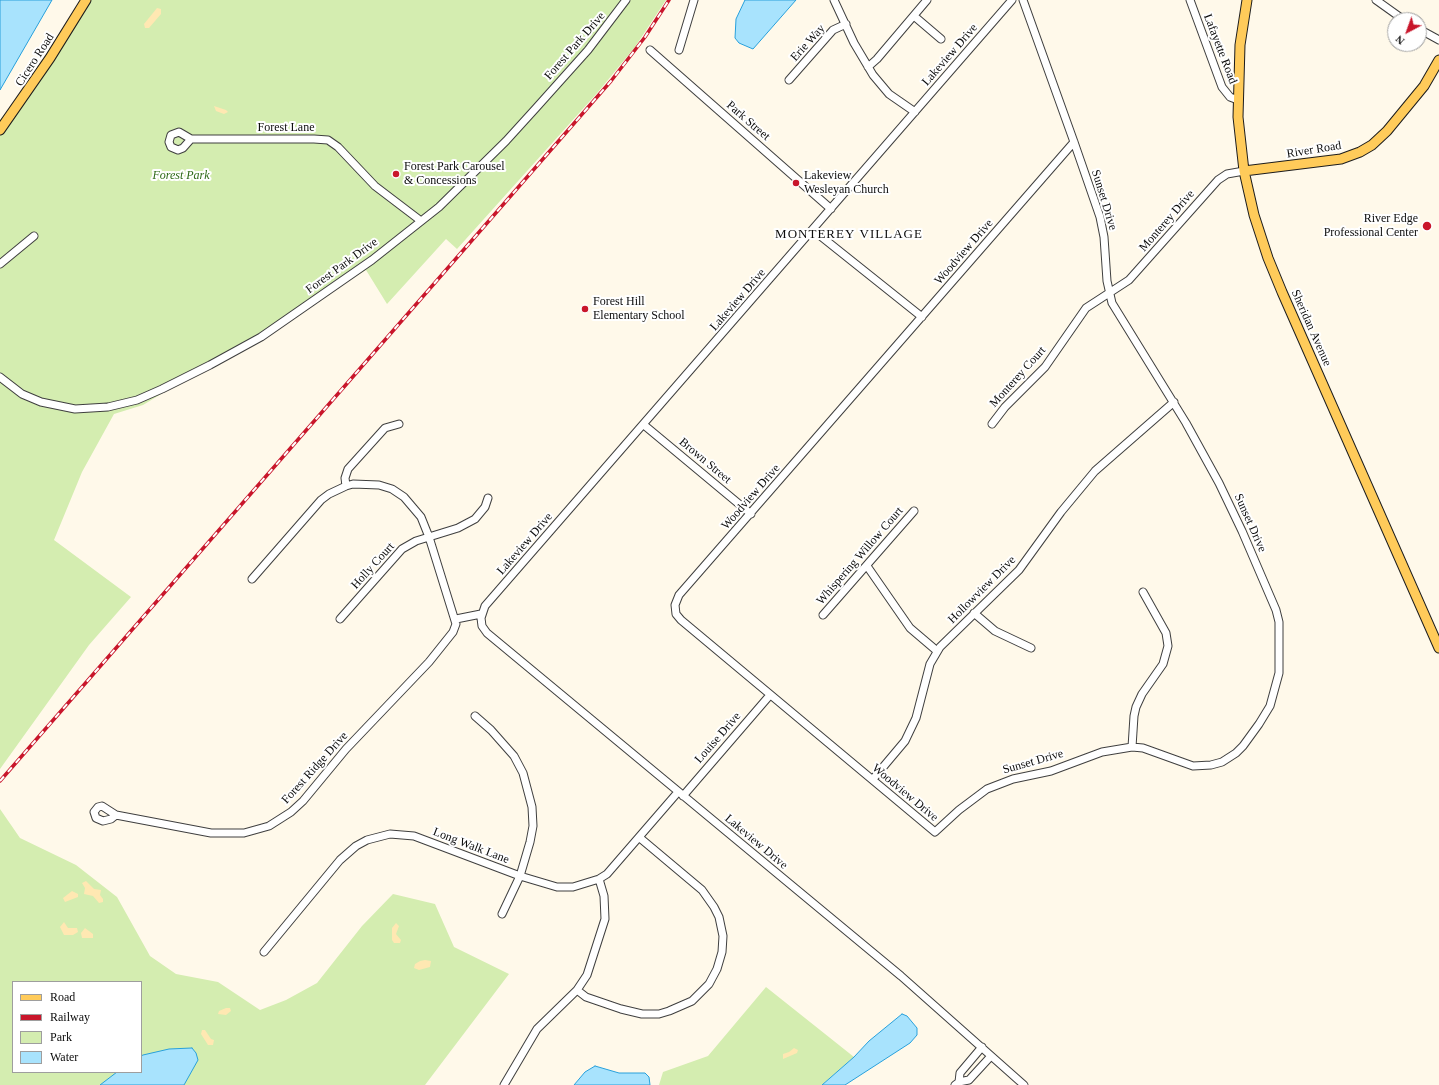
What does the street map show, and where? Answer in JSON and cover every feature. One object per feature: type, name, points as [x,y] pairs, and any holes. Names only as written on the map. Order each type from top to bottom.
[{"type":"main road","name":"Cicero Road","points":[[0,130],[50,58],[86,0]]},
{"type":"main road","name":"Sheridan Avenue","points":[[1247,0],[1240,45],[1238,100],[1244,171],[1254,215],[1268,258],[1439,648]]},
{"type":"main road","name":"River Road","points":[[1244,171],[1339,159],[1360,152],[1372,145],[1387,131],[1424,86],[1439,60]]},
{"type":"street","name":"Forest Park Drive","points":[[0,377],[13,389],[33,399],[64,408],[90,409],[108,407],[137,400],[210,366],[271,330],[372,260],[445,201],[511,135],[588,50],[626,0]]},
{"type":"street","points":[[679,50],[694,0]]},
{"type":"street","points":[[834,0],[868,67],[889,94],[915,112]]},
{"type":"street","points":[[868,67],[877,60],[927,0]]},
{"type":"street","name":"Lakeview Drive","points":[[1012,0],[644,425],[485,606],[481,614],[481,621],[487,633],[901,976],[1024,1085]]},
{"type":"street","name":"Sunset Drive","points":[[935,832],[971,800],[987,789],[999,784],[1051,771],[1102,752],[1132,747],[1151,750],[1178,762],[1193,766],[1210,765],[1222,762],[1244,746],[1260,724],[1270,706],[1278,673],[1279,622],[1272,600],[1219,483],[1174,402],[1118,313],[1109,293],[1104,237],[1100,217],[1023,0]]},
{"type":"street","name":"Lafayette Road","points":[[1190,0],[1222,87],[1230,97],[1238,100]]},
{"type":"street","points":[[1376,0],[1393,12]]},
{"type":"street","points":[[914,16],[941,39]]},
{"type":"street","name":"Erie Way","points":[[789,80],[829,34],[846,24]]},
{"type":"street","points":[[1427,33],[1439,40]]},
{"type":"street","name":"Park Street","points":[[650,50],[831,209]]},
{"type":"street","name":"Forest Lane","points":[[192,139],[328,140],[338,147],[375,186],[421,221]]},
{"type":"street","name":"Woodview Drive","points":[[935,832],[680,620],[675,609],[675,604],[679,596],[1074,142]]},
{"type":"street","name":"Monterey Drive","points":[[1109,293],[1129,280],[1218,180],[1226,174],[1244,171]]},
{"type":"street","points":[[813,230],[922,317]]},
{"type":"street","points":[[0,264],[34,236]]},
{"type":"street","name":"Monterey Court","points":[[992,424],[1005,406],[1045,367],[1079,316],[1094,302],[1109,293]]},
{"type":"street","name":"Hollowview Drive","points":[[872,779],[905,741],[916,718],[927,673],[937,651],[1019,570],[1061,512],[1095,470],[1174,402]]},
{"type":"street","points":[[346,486],[345,478],[348,469],[385,428],[399,424]]},
{"type":"street","name":"Brown Street","points":[[644,425],[751,514]]},
{"type":"street","points":[[252,579],[321,500],[346,486],[366,484],[379,485],[392,489],[404,497],[417,510],[429,537],[456,619],[481,614]]},
{"type":"street","name":"Holly Court","points":[[340,619],[396,555],[409,545],[458,528],[475,519],[485,507],[488,498]]},
{"type":"street","name":"Whispering Willow Court","points":[[823,616],[914,511]]},
{"type":"street","points":[[866,566],[910,628],[937,651]]},
{"type":"street","points":[[1132,747],[1136,707],[1142,694],[1163,664],[1168,646],[1166,632],[1143,592]]},
{"type":"street","points":[[974,613],[995,631],[1031,648]]},
{"type":"street","name":"Forest Ridge Drive","points":[[116,816],[222,834],[244,833],[257,830],[282,818],[298,806],[346,749],[429,662],[455,628],[456,619]]},
{"type":"street","name":"Louise Drive","points":[[680,794],[770,694]]},
{"type":"street","points":[[475,716],[500,739],[514,756],[523,773],[529,791],[533,826],[530,842],[520,876],[502,914]]},
{"type":"street","name":"Long Walk Lane","points":[[264,952],[340,860],[356,846],[379,836],[396,834],[414,836],[520,876],[563,888],[573,887],[599,879],[615,867],[680,794]]},
{"type":"street","points":[[577,990],[586,997],[621,1009],[642,1014],[659,1014],[692,1001],[709,984],[717,969],[722,952],[723,936],[719,916],[714,907],[702,890],[640,838]]},
{"type":"street","points":[[504,1085],[537,1029],[577,990],[589,969],[605,919],[604,896],[599,879]]},
{"type":"street","points":[[957,1083],[960,1073],[982,1047]]},
{"type":"street","points":[[957,1083],[969,1080],[991,1056]]},
{"type":"green space","name":"Forest Park","points":[[83,0],[666,0],[635,47],[598,92],[457,249],[446,239],[387,304],[366,270],[143,405],[114,414],[82,472],[54,540],[131,597],[89,645],[0,769],[0,120],[50,58]]},
{"type":"green space","points":[[0,809],[20,838],[76,865],[117,897],[150,956],[176,974],[218,982],[260,1010],[286,1000],[317,983],[362,926],[393,894],[435,904],[454,947],[509,974],[425,1085],[0,1085]]},
{"type":"green space","points":[[766,987],[854,1057],[822,1085],[659,1085],[663,1072],[708,1056]]},
{"type":"sand","points":[[157,8],[161,9],[161,14],[149,28],[145,28],[144,24]]},
{"type":"sand","points":[[214,106],[228,112],[224,114],[216,111]]},
{"type":"sand","points":[[86,881],[94,889],[101,890],[100,895],[103,902],[99,903],[93,896],[84,894],[85,888],[82,883]]},
{"type":"sand","points":[[72,891],[78,894],[78,897],[65,902],[63,898]]},
{"type":"sand","points":[[64,922],[68,928],[77,928],[78,932],[73,935],[64,935],[60,927]]},
{"type":"sand","points":[[396,923],[399,926],[396,934],[401,940],[400,943],[394,943],[392,940],[392,928]]},
{"type":"sand","points":[[85,928],[93,934],[93,938],[82,938],[81,933]]},
{"type":"sand","points":[[425,960],[431,961],[430,967],[419,970],[414,968],[415,964]]},
{"type":"sand","points":[[230,1008],[231,1011],[226,1015],[218,1014],[219,1011]]},
{"type":"sand","points":[[202,1030],[205,1030],[211,1039],[214,1040],[213,1045],[208,1045],[201,1034]]},
{"type":"sand","points":[[794,1048],[798,1050],[797,1053],[783,1059],[783,1054]]},
{"type":"water","points":[[0,0],[52,0],[0,90]]},
{"type":"water","points":[[745,0],[796,0],[753,49],[739,43],[735,38],[736,19]]},
{"type":"water","points":[[902,1014],[907,1016],[917,1028],[917,1035],[910,1043],[845,1085],[822,1085],[854,1057],[869,1041]]},
{"type":"water","points":[[192,1048],[196,1053],[198,1060],[184,1085],[100,1085],[116,1073],[142,1073],[142,1056],[169,1049]]},
{"type":"water","points":[[595,1066],[619,1073],[645,1073],[649,1077],[650,1085],[574,1085],[585,1072]]},
{"type":"railway","points":[[0,781],[611,81],[645,37],[669,0]]},
{"type":"place","name":"Forest Park Carousel & Concessions","points":[[396,174]]},
{"type":"place","name":"Lakeview Wesleyan Church","points":[[796,183]]},
{"type":"place","name":"River Edge Professional Center","points":[[1427,226]]},
{"type":"place","name":"Forest Hill Elementary School","points":[[585,309]]},
{"type":"district","name":"MONTEREY VILLAGE","points":[[849,235]]}]
